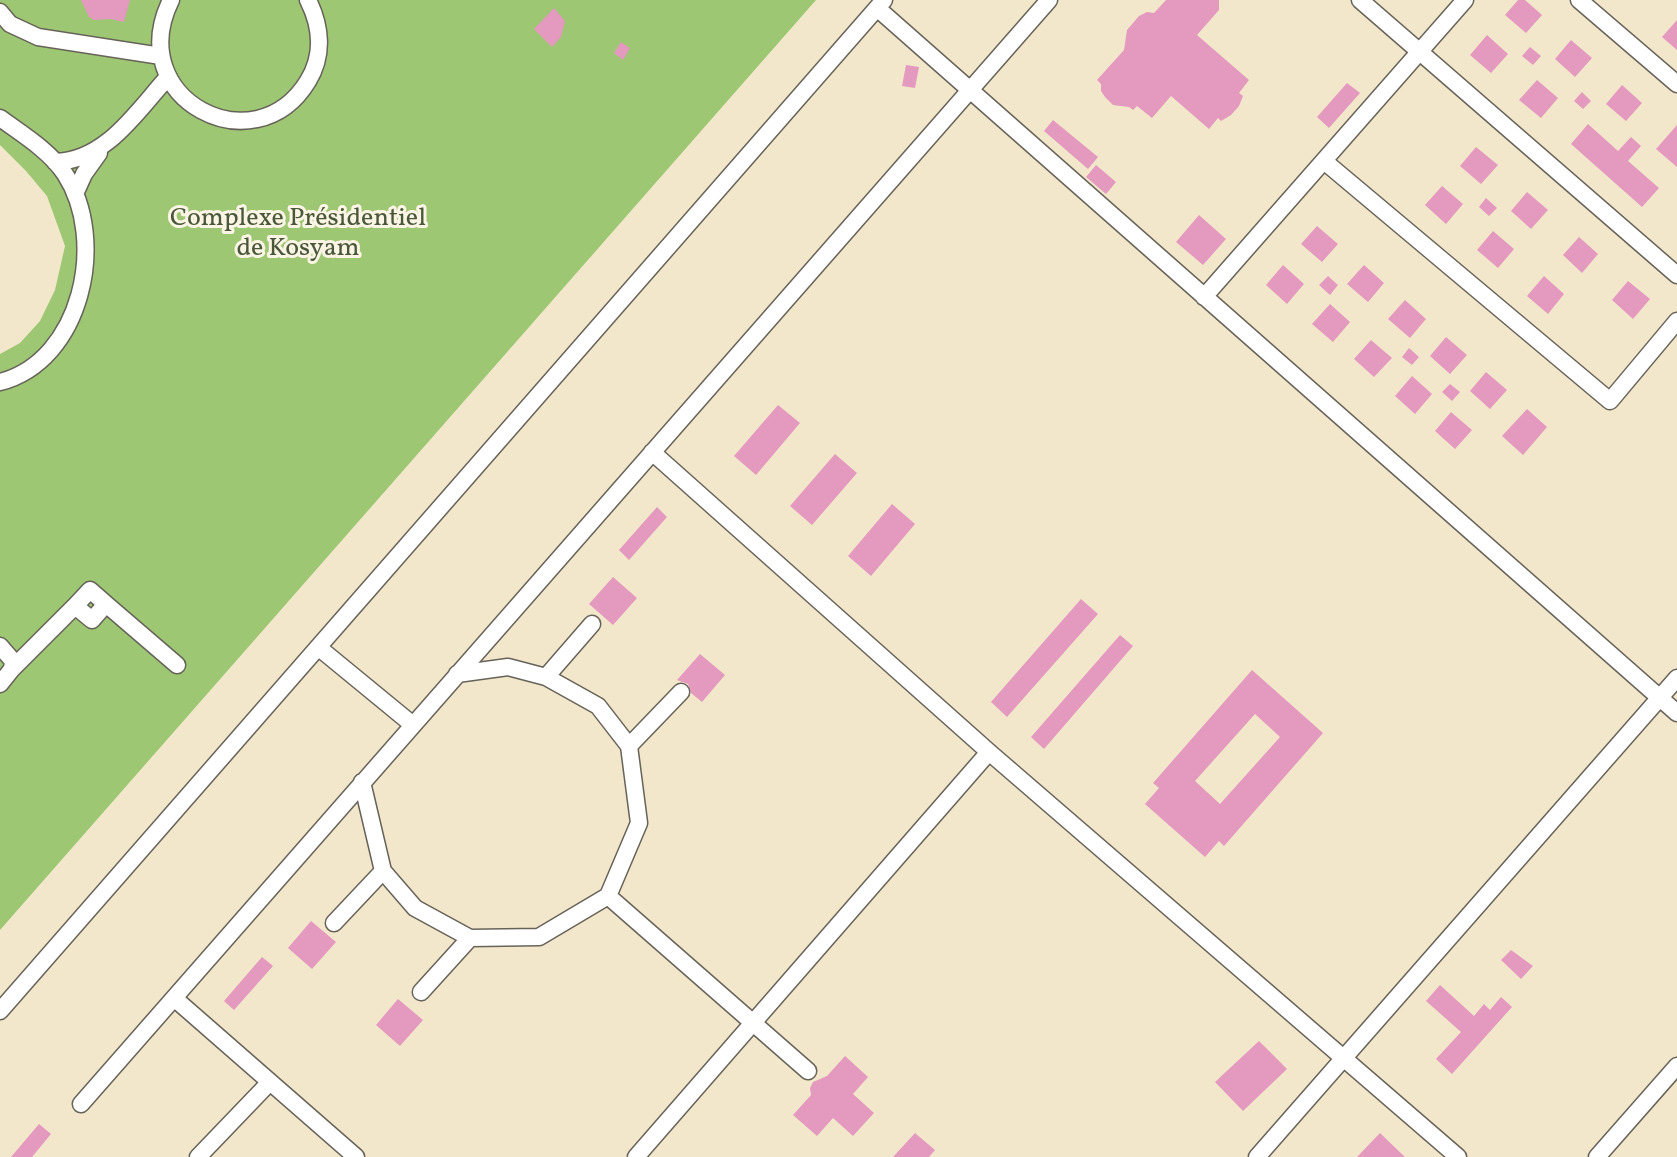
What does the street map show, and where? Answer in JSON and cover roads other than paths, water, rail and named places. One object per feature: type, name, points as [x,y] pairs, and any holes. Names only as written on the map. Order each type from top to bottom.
[{"type":"lane","points":[[172,0],[164,15],[160,36],[161,56],[168,77],[179,93],[194,107],[212,116],[231,120],[251,120],[288,104],[302,90],[313,73],[319,34],[315,14],[308,0]]},
{"type":"lane","points":[[80,1104],[1049,0]]},
{"type":"lane","points":[[1360,0],[1677,275]]},
{"type":"lane","points":[[1204,297],[1465,0]]},
{"type":"lane","points":[[1579,0],[1677,84]]},
{"type":"lane","points":[[0,1011],[880,4],[969,90],[1677,713]]},
{"type":"lane","points":[[0,12],[10,24],[38,37],[161,56]]},
{"type":"lane","points":[[75,194],[84,174],[105,145],[168,77]]},
{"type":"lane","points":[[0,118],[55,162],[66,175],[75,194],[86,253],[86,269],[77,303],[69,322],[52,348],[18,375],[0,382]]},
{"type":"lane","points":[[55,162],[72,162],[105,145]]},
{"type":"lane","points":[[1324,161],[1610,401],[1677,321]]},
{"type":"lane","points":[[652,452],[989,752],[1458,1157]]},
{"type":"lane","points":[[0,684],[75,606],[92,620],[106,604],[177,666]]},
{"type":"lane","points":[[546,677],[592,624]]},
{"type":"lane","points":[[0,646],[13,661],[12,669]]},
{"type":"lane","points":[[318,648],[412,725]]},
{"type":"lane","points":[[362,782],[383,871],[415,908],[470,938],[539,937],[608,896],[639,823],[629,746],[598,706],[546,677],[508,667],[457,674]]},
{"type":"lane","points":[[1257,1157],[1677,678]]},
{"type":"lane","points":[[629,746],[681,692]]},
{"type":"lane","points":[[636,1157],[989,752]]},
{"type":"lane","points":[[334,923],[383,871]]},
{"type":"lane","points":[[608,896],[808,1071]]},
{"type":"lane","points":[[421,992],[470,938]]},
{"type":"lane","points":[[174,998],[356,1157]]},
{"type":"lane","points":[[1597,1157],[1677,1066]]},
{"type":"lane","points":[[198,1157],[270,1082]]},
{"type":"park label","name":"Complexe Présidentiel de Kosyam","points":[[298,235]]}]
